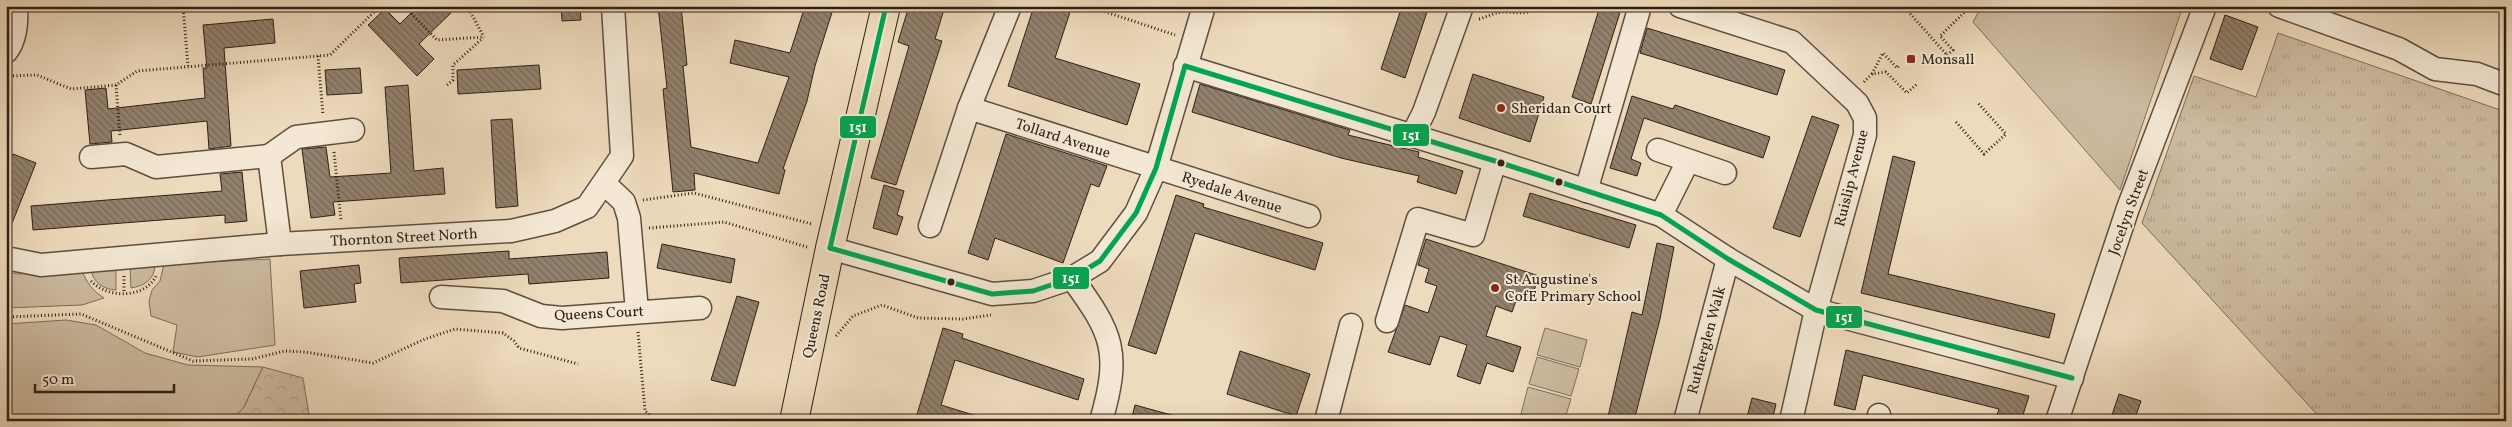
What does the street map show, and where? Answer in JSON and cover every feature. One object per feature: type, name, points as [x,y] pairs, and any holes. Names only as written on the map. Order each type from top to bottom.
[{"type":"highway","name":"Queens Road","points":[[794,421],[831,244],[886,6]]},
{"type":"street","points":[[6,52],[11,47],[16,29],[16,6]]},
{"type":"street","name":"Thornton Street North","points":[[6,258],[40,265],[280,244],[511,231],[555,221],[587,207],[605,184],[622,156],[613,6]]},
{"type":"street","points":[[930,226],[969,108],[1010,6]]},
{"type":"street","points":[[831,244],[992,294],[1034,291],[1072,278],[1100,261],[1136,213],[1156,168],[1204,6]]},
{"type":"street","points":[[1586,191],[1640,6]]},
{"type":"street","name":"Ruislip Avenue","points":[[1680,6],[1785,38],[1800,48],[1849,95],[1862,111],[1865,118],[1865,135],[1816,310],[1793,421]]},
{"type":"street","name":"Jocelyn Street","points":[[2057,421],[2128,208],[2205,6]]},
{"type":"street","points":[[2279,6],[2399,49],[2435,69],[2476,74],[2506,85]]},
{"type":"street","points":[[1412,136],[1424,112],[1461,10]]},
{"type":"street","points":[[1185,66],[1495,161],[1661,215],[1728,259],[1816,310],[2072,378]]},
{"type":"street","name":"Tollard Avenue","points":[[969,108],[1156,168]]},
{"type":"street","points":[[91,157],[126,154],[156,167],[268,156],[296,137],[337,132]]},
{"type":"street","points":[[1658,150],[1725,173]]},
{"type":"street","points":[[268,156],[280,244]]},
{"type":"street","points":[[1661,215],[1688,160]]},
{"type":"street","points":[[1387,321],[1418,219],[1473,235],[1495,161]]},
{"type":"street","name":"Ryedale Avenue","points":[[1156,168],[1309,216]]},
{"type":"street","points":[[605,184],[624,202],[631,230],[637,311]]},
{"type":"street","name":"Rutherglen Walk","points":[[1685,421],[1728,259]]},
{"type":"street","points":[[1072,278],[1092,306],[1108,335],[1112,366],[1110,390],[1101,421]]},
{"type":"street","name":"Queens Court","points":[[441,297],[502,301],[540,316],[562,318],[637,311],[700,308]]},
{"type":"street","points":[[1326,421],[1351,325]]},
{"type":"path","points":[[182,6],[188,66]]},
{"type":"path","points":[[370,6],[375,12]]},
{"type":"path","points":[[6,76],[38,75],[71,89],[116,84],[137,71],[330,55],[380,6]]},
{"type":"path","points":[[404,6],[438,40],[484,37]]},
{"type":"path","points":[[467,6],[484,37]]},
{"type":"path","points":[[1088,6],[1193,41]]},
{"type":"path","points":[[1461,10],[1480,20],[1492,14],[1534,11],[1540,6]]},
{"type":"path","points":[[1909,6],[1906,10],[1947,56]]},
{"type":"path","points":[[1943,60],[1953,50],[1940,36],[1971,6]]},
{"type":"path","points":[[448,84],[453,80],[453,65],[484,37]]},
{"type":"path","points":[[1849,95],[1872,74],[1883,53],[1897,68],[1900,65]]},
{"type":"path","points":[[318,56],[337,132],[344,241]]},
{"type":"path","points":[[1872,74],[1886,72],[1907,93],[1918,84]]},
{"type":"path","points":[[116,84],[122,154]]},
{"type":"path","points":[[1956,122],[1984,154],[2006,134],[1977,102]]},
{"type":"path","points":[[624,202],[694,193],[831,244]]},
{"type":"path","points":[[631,230],[724,222],[831,244]]},
{"type":"path","points":[[84,261],[86,272],[96,286],[112,294],[136,292],[151,285],[159,269],[160,255]]},
{"type":"path","points":[[809,345],[828,345],[853,316],[882,305],[918,318],[963,319],[1000,314]]},
{"type":"path","points":[[637,311],[645,411],[657,421]]},
{"type":"path","points":[[6,317],[81,314],[193,361],[252,359],[285,351],[373,363],[425,339],[455,329],[503,333],[514,341],[519,348],[578,364]]},
{"type":"green space","points":[[1982,6],[2183,6],[2120,190],[1973,22]]},
{"type":"green space","points":[[2278,33],[2506,112],[2506,421],[2323,421],[2142,223],[2194,76],[2256,97]]},
{"type":"green space","points":[[270,259],[275,345],[198,357],[173,352],[177,325],[151,316],[149,301],[152,290],[160,281],[164,264]]},
{"type":"green space","points":[[130,266],[155,266],[153,275],[148,282],[131,288]]},
{"type":"green space","points":[[116,268],[116,290],[96,282],[91,269]]},
{"type":"green space","points":[[6,271],[17,274],[82,271],[91,286],[104,298],[82,305],[6,308]]},
{"type":"green space","points":[[66,320],[96,325],[145,353],[188,365],[263,367],[244,407],[231,421],[6,421],[6,324]]},
{"type":"green space","points":[[1545,328],[1587,340],[1580,367],[1537,355]]},
{"type":"green space","points":[[1537,357],[1579,369],[1571,396],[1529,384]]},
{"type":"green space","points":[[263,367],[303,378],[310,421],[231,421],[244,407]]},
{"type":"green space","points":[[1528,387],[1571,399],[1564,421],[1544,421],[1521,414]]},
{"type":"building","points":[[418,6],[458,6],[419,44],[434,59],[417,76],[368,25],[385,9],[400,24]]},
{"type":"building","points":[[561,6],[580,6],[581,20],[562,21]]},
{"type":"building","points":[[658,6],[681,6],[687,65],[683,66],[691,147],[758,163],[789,77],[730,63],[735,40],[790,53],[805,6],[834,6],[815,66],[807,101],[783,169],[785,170],[779,194],[694,173],[695,190],[673,192],[663,89],[667,88]]},
{"type":"building","points":[[909,6],[945,6],[935,39],[942,41],[896,185],[871,178],[909,46],[898,42]]},
{"type":"building","points":[[1034,6],[1053,6],[1070,12],[1055,58],[1140,84],[1127,125],[1008,86]]},
{"type":"building","points":[[1402,6],[1429,6],[1405,78],[1381,69]]},
{"type":"building","points":[[1600,6],[1622,6],[1591,104],[1572,97]]},
{"type":"building","points":[[2225,15],[2258,27],[2242,70],[2210,59]]},
{"type":"building","points":[[273,19],[275,43],[224,48],[231,146],[209,149],[207,121],[111,131],[112,142],[90,144],[85,90],[106,88],[108,109],[205,98],[203,68],[207,68],[203,25]]},
{"type":"building","points":[[1647,28],[1785,70],[1777,95],[1640,53]]},
{"type":"building","points":[[539,65],[541,89],[458,94],[457,70]]},
{"type":"building","points":[[360,68],[362,93],[327,95],[325,70]]},
{"type":"building","name":"Sheridan Court","points":[[1473,74],[1544,97],[1530,142],[1459,118]]},
{"type":"building","points":[[1200,84],[1350,130],[1348,135],[1419,152],[1418,157],[1463,171],[1456,194],[1417,182],[1419,176],[1341,158],[1192,112]]},
{"type":"building","points":[[408,85],[414,171],[443,168],[445,194],[333,202],[335,215],[311,218],[302,149],[326,147],[330,177],[391,173],[385,87]]},
{"type":"building","points":[[1632,96],[1673,109],[1675,105],[1770,137],[1763,158],[1644,118],[1631,159],[1641,163],[1637,176],[1610,168]]},
{"type":"building","points":[[1812,116],[1839,125],[1800,237],[1773,228]]},
{"type":"building","points":[[512,119],[518,206],[496,208],[491,120]]},
{"type":"building","points":[[1006,134],[1107,166],[1099,187],[1091,184],[1063,263],[995,238],[988,260],[968,253]]},
{"type":"building","points":[[13,154],[36,163],[7,236],[6,172]]},
{"type":"building","points":[[1893,156],[1915,162],[1888,274],[2055,314],[2049,338],[1861,293]]},
{"type":"building","points":[[242,172],[247,221],[225,223],[225,215],[33,230],[31,206],[222,191],[220,174]]},
{"type":"building","points":[[884,185],[904,191],[897,215],[903,217],[897,235],[873,228]]},
{"type":"building","points":[[1530,193],[1636,225],[1629,248],[1523,216]]},
{"type":"building","points":[[1176,195],[1204,204],[1203,207],[1323,243],[1315,270],[1195,233],[1156,354],[1128,345]]},
{"type":"building","points":[[1426,239],[1539,276],[1530,302],[1517,298],[1512,312],[1496,306],[1486,336],[1521,347],[1513,372],[1487,363],[1480,384],[1457,376],[1467,345],[1440,336],[1430,365],[1388,352],[1405,305],[1428,313],[1437,286],[1425,282],[1429,269],[1418,265]]},
{"type":"building","points":[[1657,243],[1674,247],[1660,319],[1634,421],[1607,421],[1632,312],[1642,315]]},
{"type":"building","points":[[662,244],[735,259],[731,283],[657,268]]},
{"type":"building","points":[[509,251],[509,259],[607,252],[609,278],[529,284],[528,274],[401,283],[399,258]]},
{"type":"building","points":[[359,265],[361,283],[354,284],[356,302],[304,308],[300,271]]},
{"type":"building","points":[[737,296],[759,302],[735,386],[711,380]]},
{"type":"building","points":[[943,328],[963,334],[962,338],[1084,379],[1078,400],[955,360],[941,405],[980,417],[979,421],[915,421]]},
{"type":"building","points":[[1846,350],[2029,396],[2021,421],[1995,421],[1999,409],[1863,375],[1855,410],[1834,405]]},
{"type":"building","points":[[1240,351],[1310,374],[1296,416],[1227,394]]},
{"type":"building","points":[[2119,394],[2141,401],[2134,421],[2110,421]]},
{"type":"building","points":[[1752,398],[1776,404],[1772,421],[1746,421]]},
{"type":"building","points":[[1135,405],[1175,416],[1174,421],[1131,421]]},
{"type":"transit line","name":"151","points":[[830,248],[886,6]]},
{"type":"transit line","name":"151","points":[[1185,66],[1495,161],[1661,215],[1728,259],[1816,310],[2072,378]]},
{"type":"transit line","name":"151","points":[[830,248],[992,294],[1033,291],[1072,278],[1100,261],[1136,213],[1156,168],[1185,66]]},
{"type":"place","name":"Monsall","points":[[1911,59]]},
{"type":"place","name":"Sheridan Court","points":[[1501,108]]},
{"type":"place","name":"St Augustine's CofE Primary School","points":[[1495,288]]}]
